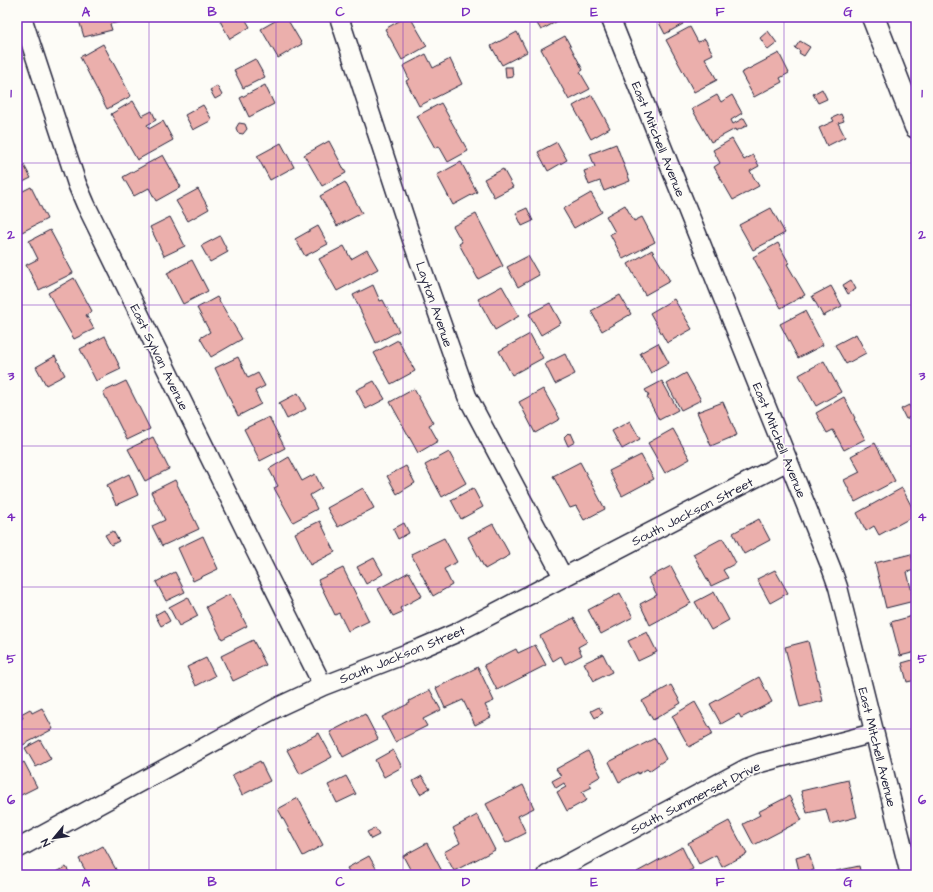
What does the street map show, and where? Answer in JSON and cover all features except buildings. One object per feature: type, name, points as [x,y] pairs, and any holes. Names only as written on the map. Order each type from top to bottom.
[{"type":"highway","points":[[873,17],[916,127]]},
{"type":"street","name":"East Sylvan Avenue","points":[[22,17],[77,184],[86,205],[323,686]]},
{"type":"street","name":"Layton Avenue","points":[[339,17],[412,240],[467,396],[563,577]]},
{"type":"street","name":"East Mitchell Avenue","points":[[610,17],[832,570],[838,588],[910,875]]},
{"type":"street","name":"South Jackson Street","points":[[17,849],[280,706],[323,686],[456,633],[788,461]]},
{"type":"street","name":"South Summerset Drive","points":[[547,875],[747,768],[760,763],[874,733]]}]
